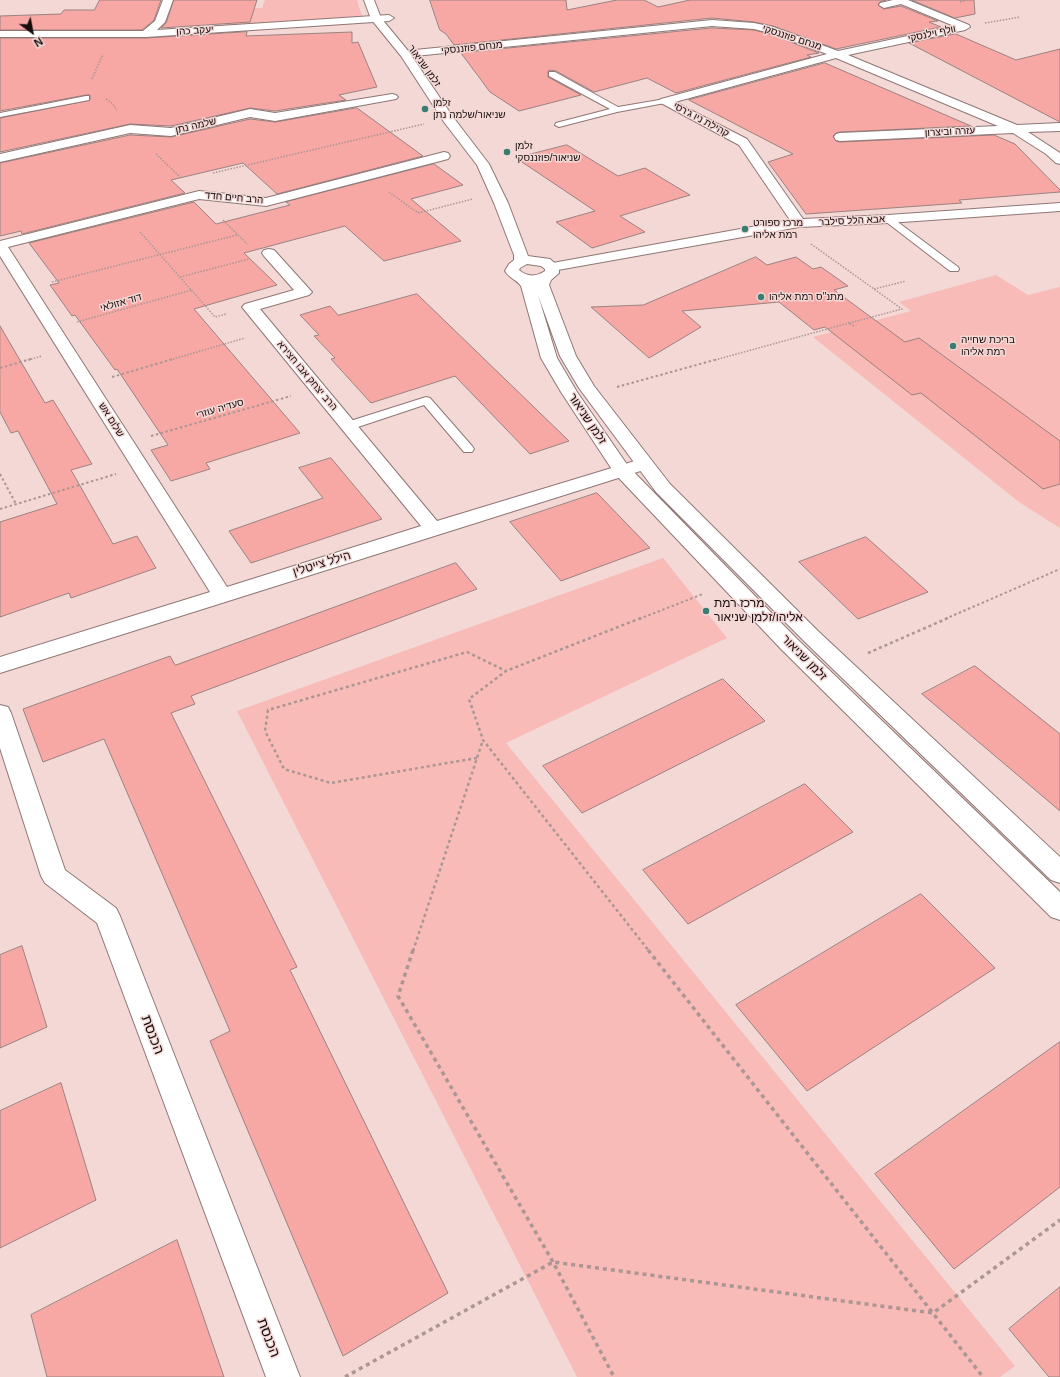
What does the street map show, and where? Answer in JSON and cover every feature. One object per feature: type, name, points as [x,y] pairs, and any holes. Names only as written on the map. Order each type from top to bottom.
[{"type":"street","points":[[146,34],[160,22],[168,0]]},
{"type":"street","name":"זלמן שניאור","points":[[369,0],[376,19],[410,54],[492,161],[512,202],[533,254],[545,268],[542,285],[568,356],[591,394],[644,464],[663,488],[841,665],[1060,873]]},
{"type":"street","name":"וולף וילנסקי","points":[[884,5],[902,2],[965,27]]},
{"type":"street","name":"זלמן שניאור","points":[[385,6],[389,18],[448,119],[482,164],[496,193],[521,255],[522,270],[549,358],[569,392],[621,470],[789,644],[1060,909]]},
{"type":"street","name":"יעקב כהן","points":[[0,34],[146,34],[389,18]]},
{"type":"street","name":"מנחם פוזננסקי","points":[[410,54],[712,23],[754,26],[773,30],[837,54],[1015,129],[1050,151],[1060,160]]},
{"type":"street","name":"וולף וילנסקי","points":[[837,54],[965,27]]},
{"type":"street","name":"קהילת ניו ג'רסי","points":[[665,101],[837,54]]},
{"type":"street","name":"שלמה נתן","points":[[0,158],[130,129],[171,132],[250,114],[275,117],[392,97]]},
{"type":"street","name":"קהילת ניו ג'רסי","points":[[665,101],[743,142],[799,223]]},
{"type":"street","name":"עזרה וביצרון","points":[[840,137],[1060,127]]},
{"type":"street","name":"הרב חיים חדד","points":[[0,245],[199,196],[266,202],[444,156]]},
{"type":"street","name":"אבא הלל סילבר","points":[[545,268],[799,223],[888,219],[1060,207]]},
{"type":"street","name":"שלום אש","points":[[0,245],[68,349],[222,595]]},
{"type":"street","points":[[250,307],[304,292],[269,253]]},
{"type":"street","points":[[522,270],[545,268]]},
{"type":"street","points":[[522,270],[545,268]]},
{"type":"street","name":"הרב יצחק אבו חצירא","points":[[250,307],[432,529]]},
{"type":"street","name":"הילל צייטלין","points":[[0,665],[644,464]]},
{"type":"street","name":"הכנסת","points":[[0,713],[54,876],[107,916],[283,1377]]},
{"type":"lane","points":[[552,74],[617,110]]},
{"type":"lane","points":[[0,115],[86,98]]},
{"type":"lane","points":[[559,124],[617,110],[665,101]]},
{"type":"lane","points":[[888,219],[954,269]]},
{"type":"lane","points":[[348,426],[426,400],[468,448]]},
{"type":"path","points":[[965,27],[1020,17]]},
{"type":"path","points":[[92,79],[112,34]]},
{"type":"path","points":[[207,175],[448,119]]},
{"type":"path","points":[[365,176],[418,213],[496,193]]},
{"type":"path","points":[[124,214],[215,317],[250,307]]},
{"type":"path","points":[[591,394],[902,309],[785,226]]},
{"type":"path","points":[[28,288],[237,234]]},
{"type":"path","points":[[180,276],[269,253]]},
{"type":"path","points":[[874,289],[906,281]]},
{"type":"path","name":"דוד אזולאי","points":[[54,328],[192,290]]},
{"type":"path","points":[[849,323],[854,326]]},
{"type":"path","points":[[88,383],[270,331]]},
{"type":"path","points":[[0,368],[68,349]]},
{"type":"path","name":"סעדיה עוזרי","points":[[126,443],[317,388]]},
{"type":"path","points":[[0,509],[141,467]]},
{"type":"path","points":[[0,474],[16,504]]},
{"type":"path","points":[[841,665],[1060,569]]},
{"type":"path","points":[[730,583],[506,671],[469,699],[483,740],[984,1377]]},
{"type":"path","points":[[477,758],[331,783],[284,769],[265,731],[268,710],[468,652],[506,671]]},
{"type":"path","points":[[483,740],[398,996],[553,1262],[614,1377]]},
{"type":"path","points":[[345,1377],[553,1262],[933,1313],[1060,1220]]},
{"type":"shaded area","points":[[265,0],[357,0],[362,16],[224,26],[227,9],[262,8]]},
{"type":"shaded area","points":[[996,275],[1028,295],[1060,287],[1060,528],[1019,502],[813,337],[911,311],[899,302]]},
{"type":"shaded area","points":[[663,558],[727,638],[506,743],[1015,1366],[1000,1377],[577,1377],[237,711]]},
{"type":"building","points":[[100,0],[161,0],[154,20],[142,30],[0,30],[0,16],[61,14],[64,10],[94,10]]},
{"type":"building","points":[[174,0],[257,0],[250,22],[161,28],[166,23]]},
{"type":"building","points":[[430,0],[566,0],[567,10],[617,0],[644,0],[658,7],[690,0],[886,0],[880,2],[878,5],[884,9],[901,6],[938,21],[929,22],[941,27],[836,49],[773,26],[754,22],[712,18],[454,45],[446,34],[440,30]]},
{"type":"building","points":[[912,0],[974,0],[975,14],[955,18]]},
{"type":"building","points":[[712,28],[754,30],[770,34],[819,53],[807,55],[811,57],[676,93],[647,78],[594,92],[556,71],[549,70],[548,77],[581,95],[519,111],[490,92],[461,53]]},
{"type":"building","points":[[247,32],[246,36],[352,32],[352,43],[358,42],[377,87],[339,95],[346,100],[275,111],[250,108],[171,126],[130,124],[0,152],[0,118],[90,100],[90,95],[0,111],[0,38],[146,38]]},
{"type":"building","points":[[956,34],[1016,60],[1060,49],[1060,122],[909,43]]},
{"type":"building","points":[[825,63],[971,126],[840,132],[833,136],[836,141],[994,135],[1015,144],[1060,190],[1060,192],[959,200],[962,203],[806,214],[768,162],[793,154],[689,100]]},
{"type":"building","points":[[357,108],[423,156],[277,194],[243,163],[171,180],[185,193],[22,234],[21,231],[0,236],[0,163],[130,135],[171,137],[250,119],[275,122]]},
{"type":"building","points":[[567,145],[618,176],[645,168],[690,195],[620,216],[645,232],[592,248],[556,222],[595,211],[516,158]]},
{"type":"building","points":[[434,164],[463,185],[411,199],[461,241],[384,261],[345,226],[244,253],[277,285],[194,309],[300,433],[206,463],[210,469],[171,481],[151,450],[168,445],[117,369],[115,370],[75,315],[72,316],[50,285],[59,283],[29,243],[194,202],[216,224],[290,205],[286,202]]},
{"type":"building","points":[[756,257],[767,265],[796,257],[813,269],[821,267],[848,286],[834,290],[905,342],[919,338],[1060,441],[1060,484],[1043,489],[921,393],[912,395],[825,327],[814,330],[779,302],[682,311],[701,327],[649,358],[591,307],[643,305]]},
{"type":"building","points":[[417,294],[569,441],[530,454],[455,376],[371,403],[331,359],[335,358],[314,336],[319,335],[300,315],[330,306],[338,315]]},
{"type":"building","points":[[0,326],[45,403],[53,400],[92,464],[71,470],[113,544],[137,536],[156,568],[71,598],[69,593],[0,617],[0,522],[57,504],[18,431],[11,433],[0,412]]},
{"type":"building","points":[[331,458],[382,519],[251,563],[229,531],[323,498],[299,468]]},
{"type":"building","points":[[597,493],[650,548],[561,581],[510,522]]},
{"type":"building","points":[[866,537],[928,592],[858,619],[799,562]]},
{"type":"building","points":[[456,563],[477,589],[191,696],[195,704],[171,713],[297,967],[290,970],[448,1293],[343,1356],[210,1041],[230,1031],[104,739],[43,762],[23,709],[170,656],[175,665]]},
{"type":"building","points":[[975,666],[1060,734],[1060,811],[922,694]]},
{"type":"building","points":[[723,679],[765,721],[582,813],[543,766]]},
{"type":"building","points":[[805,784],[853,832],[688,924],[643,870]]},
{"type":"building","points":[[921,894],[995,968],[807,1091],[736,1005]]},
{"type":"building","points":[[22,946],[47,1027],[0,1048],[0,955]]},
{"type":"building","points":[[1060,1042],[1060,1187],[954,1269],[875,1174]]},
{"type":"building","points":[[61,1083],[96,1200],[0,1248],[0,1111]]},
{"type":"building","points":[[177,1240],[224,1377],[47,1377],[31,1315]]},
{"type":"building","points":[[1060,1287],[1060,1377],[1049,1377],[1009,1329]]},
{"type":"place","name":"זלמן שניאור/שלמה נתן","points":[[425,109]]},
{"type":"place","name":"זלמן שניאור/פוזננסקי","points":[[507,152]]},
{"type":"place","name":"מרכז ספורט רמת אליהו","points":[[745,229]]},
{"type":"place","name":"מתנ\"ס רמת אליהו","points":[[761,297]]},
{"type":"place","name":"בריכת שחייה רמת אליהו","points":[[953,346]]},
{"type":"place","name":"מרכז רמת אליהו/זלמן שניאור","points":[[706,611]]}]
